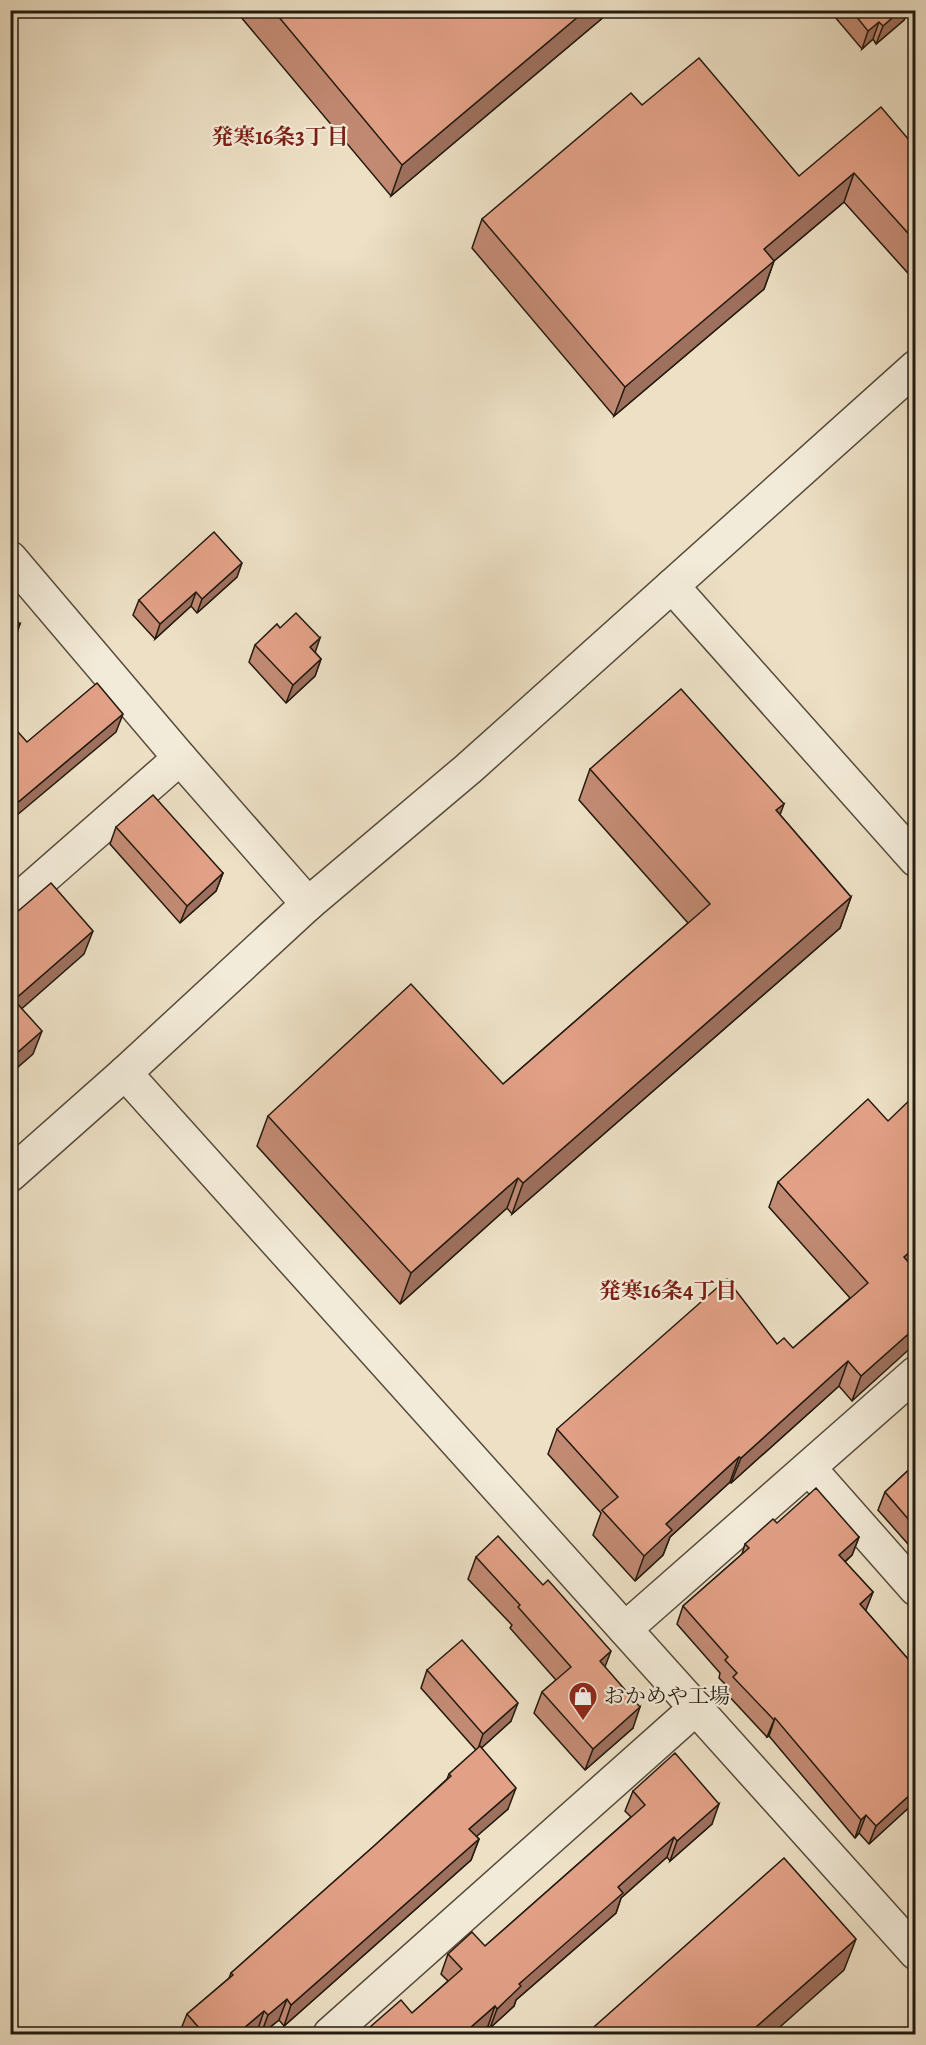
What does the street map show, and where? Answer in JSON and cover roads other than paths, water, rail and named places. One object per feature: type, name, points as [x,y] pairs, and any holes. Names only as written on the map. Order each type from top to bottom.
[{"type":"street","points":[[10,1175],[126,1073],[308,904],[468,769],[915,367]]},
{"type":"street","points":[[10,558],[180,759],[308,904]]},
{"type":"street","points":[[672,586],[915,860]]},
{"type":"street","points":[[12,902],[180,759]]},
{"type":"street","points":[[126,1073],[915,1953]]},
{"type":"street","points":[[625,1629],[915,1373]]},
{"type":"street","points":[[809,1467],[915,1589]]},
{"type":"street","points":[[330,2034],[696,1708]]},
{"type":"place","name":"おかめや工場","points":[[583,1722]]},
{"type":"district","name":"発寒16条3丁目","points":[[280,137]]},
{"type":"district","name":"発寒16条4丁目","points":[[668,1291]]}]
